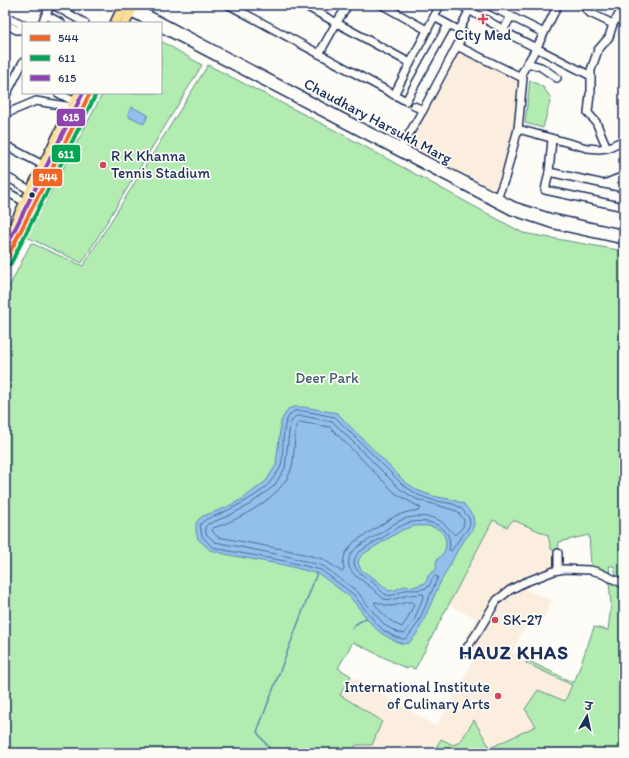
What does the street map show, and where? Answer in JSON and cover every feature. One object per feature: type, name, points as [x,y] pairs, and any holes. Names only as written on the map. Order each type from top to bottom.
[{"type":"main road","points":[[112,22],[127,7]]},
{"type":"main road","points":[[116,22],[127,7]]},
{"type":"main road","points":[[125,22],[127,7]]},
{"type":"main road","points":[[6,239],[78,94]]},
{"type":"main road","points":[[5,262],[89,94]]},
{"type":"street","points":[[42,22],[50,6],[53,5],[83,22]]},
{"type":"street","points":[[304,5],[410,63]]},
{"type":"street","points":[[319,54],[348,5]]},
{"type":"street","points":[[382,5],[427,30]]},
{"type":"street","points":[[394,95],[440,5]]},
{"type":"street","points":[[460,5],[470,8],[504,30],[503,31],[591,76]]},
{"type":"street","points":[[488,5],[544,33]]},
{"type":"street","points":[[520,76],[537,48],[558,5]]},
{"type":"street","points":[[582,5],[590,13],[613,24]]},
{"type":"street","points":[[607,148],[596,122],[588,113],[591,92],[591,70],[598,50],[609,37],[613,24],[622,12],[621,5]]},
{"type":"street","points":[[231,6],[406,101],[448,25]]},
{"type":"street","name":"Chaudhary Harsukh Marg","points":[[127,7],[143,11],[400,151],[534,219],[624,240]]},
{"type":"street","points":[[459,31],[470,8]]},
{"type":"street","name":"Chaudhary Harsukh Marg","points":[[143,11],[150,22]]},
{"type":"street","points":[[46,15],[59,22]]},
{"type":"street","points":[[5,16],[22,24],[22,29],[18,30],[5,24]]},
{"type":"street","points":[[504,30],[510,16]]},
{"type":"street","points":[[400,151],[464,34],[434,17]]},
{"type":"street","name":"Chaudhary Harsukh Marg","points":[[162,28],[231,59]]},
{"type":"street","points":[[457,46],[520,76],[523,80],[518,129],[505,178],[496,201]]},
{"type":"street","points":[[527,63],[541,67],[557,78]]},
{"type":"street","points":[[5,97],[21,72]]},
{"type":"street","points":[[59,94],[73,105]]},
{"type":"street","points":[[5,114],[36,101],[73,105]]},
{"type":"street","points":[[414,106],[423,110]]},
{"type":"street","points":[[518,129],[587,148],[607,148],[624,140]]},
{"type":"street","points":[[552,138],[549,172],[545,190],[624,207]]},
{"type":"street","points":[[5,145],[43,165]]},
{"type":"street","points":[[549,172],[624,188]]},
{"type":"street","points":[[5,176],[30,190]]},
{"type":"street","points":[[604,184],[624,176]]},
{"type":"street","points":[[5,191],[24,202]]},
{"type":"street","name":"Chaudhary Harsukh Marg","points":[[496,201],[536,214],[624,234]]},
{"type":"street","points":[[558,553],[558,570]]},
{"type":"street","points":[[464,652],[479,630],[496,600],[523,583],[564,569],[590,570],[598,572],[624,584]]},
{"type":"shaded area","points":[[458,49],[521,79],[517,128],[503,174],[495,193],[406,147]]},
{"type":"shaded area","points":[[513,519],[548,535],[551,549],[558,552],[558,570],[522,588],[551,600],[544,619],[532,614],[512,652],[527,660],[526,663],[573,685],[565,701],[536,726],[490,748],[460,742],[453,745],[441,739],[433,753],[353,753],[356,745],[340,695],[351,676],[436,726],[456,694],[473,660],[459,651],[476,618],[449,605],[493,520]]},
{"type":"green space","name":"R K Khanna Tennis Stadium","points":[[162,42],[202,65],[82,263],[27,237],[102,94],[162,94]]},
{"type":"green space","name":"Deer Park","points":[[208,65],[340,133],[523,233],[624,251],[624,580],[616,576],[614,566],[609,566],[610,573],[591,566],[589,535],[559,542],[558,552],[551,549],[548,535],[513,520],[507,527],[493,520],[415,669],[409,667],[407,669],[353,642],[338,668],[351,676],[340,695],[382,721],[372,745],[356,745],[353,753],[5,753],[5,295],[31,243],[83,266]]},
{"type":"green space","points":[[530,80],[543,87],[551,98],[543,128],[525,123]]},
{"type":"green space","points":[[609,580],[624,589],[624,753],[433,753],[441,739],[453,745],[460,742],[474,720],[490,748],[536,726],[525,709],[538,690],[565,701],[572,685],[526,663],[527,660],[574,683],[594,627],[608,630],[611,606]]},
{"type":"water","points":[[132,107],[148,115],[144,124],[130,118],[128,114]]},
{"type":"water","points":[[294,407],[304,407],[337,413],[405,482],[419,491],[464,504],[473,516],[474,525],[471,532],[461,544],[439,585],[422,624],[416,635],[409,643],[403,644],[381,633],[373,626],[350,597],[319,574],[284,565],[210,550],[198,539],[196,524],[198,520],[203,516],[225,508],[244,498],[266,481],[276,465],[281,421],[288,409]],"holes":[[[414,526],[433,527],[437,528],[443,533],[446,540],[444,552],[436,562],[436,570],[428,576],[425,583],[413,587],[404,586],[389,591],[361,570],[358,563],[359,559],[363,554],[402,530]]]},
{"type":"waterway","points":[[273,753],[257,732],[317,573]]},
{"type":"waterway","points":[[352,629],[356,624],[366,618]]},
{"type":"transit line","name":"615","points":[[5,249],[82,94]]},
{"type":"transit line","name":"544","points":[[5,262],[89,94]]},
{"type":"transit line","name":"611","points":[[10,265],[95,96]]},
{"type":"place","name":"City Med","points":[[483,19]]},
{"type":"place","name":"R K Khanna Tennis Stadium","points":[[103,165]]},
{"type":"place","name":"SK-27","points":[[495,620]]},
{"type":"place","name":"International Institute of Culinary Arts","points":[[498,696]]},
{"type":"district","name":"HAUZ KHAS","points":[[514,652]]}]
